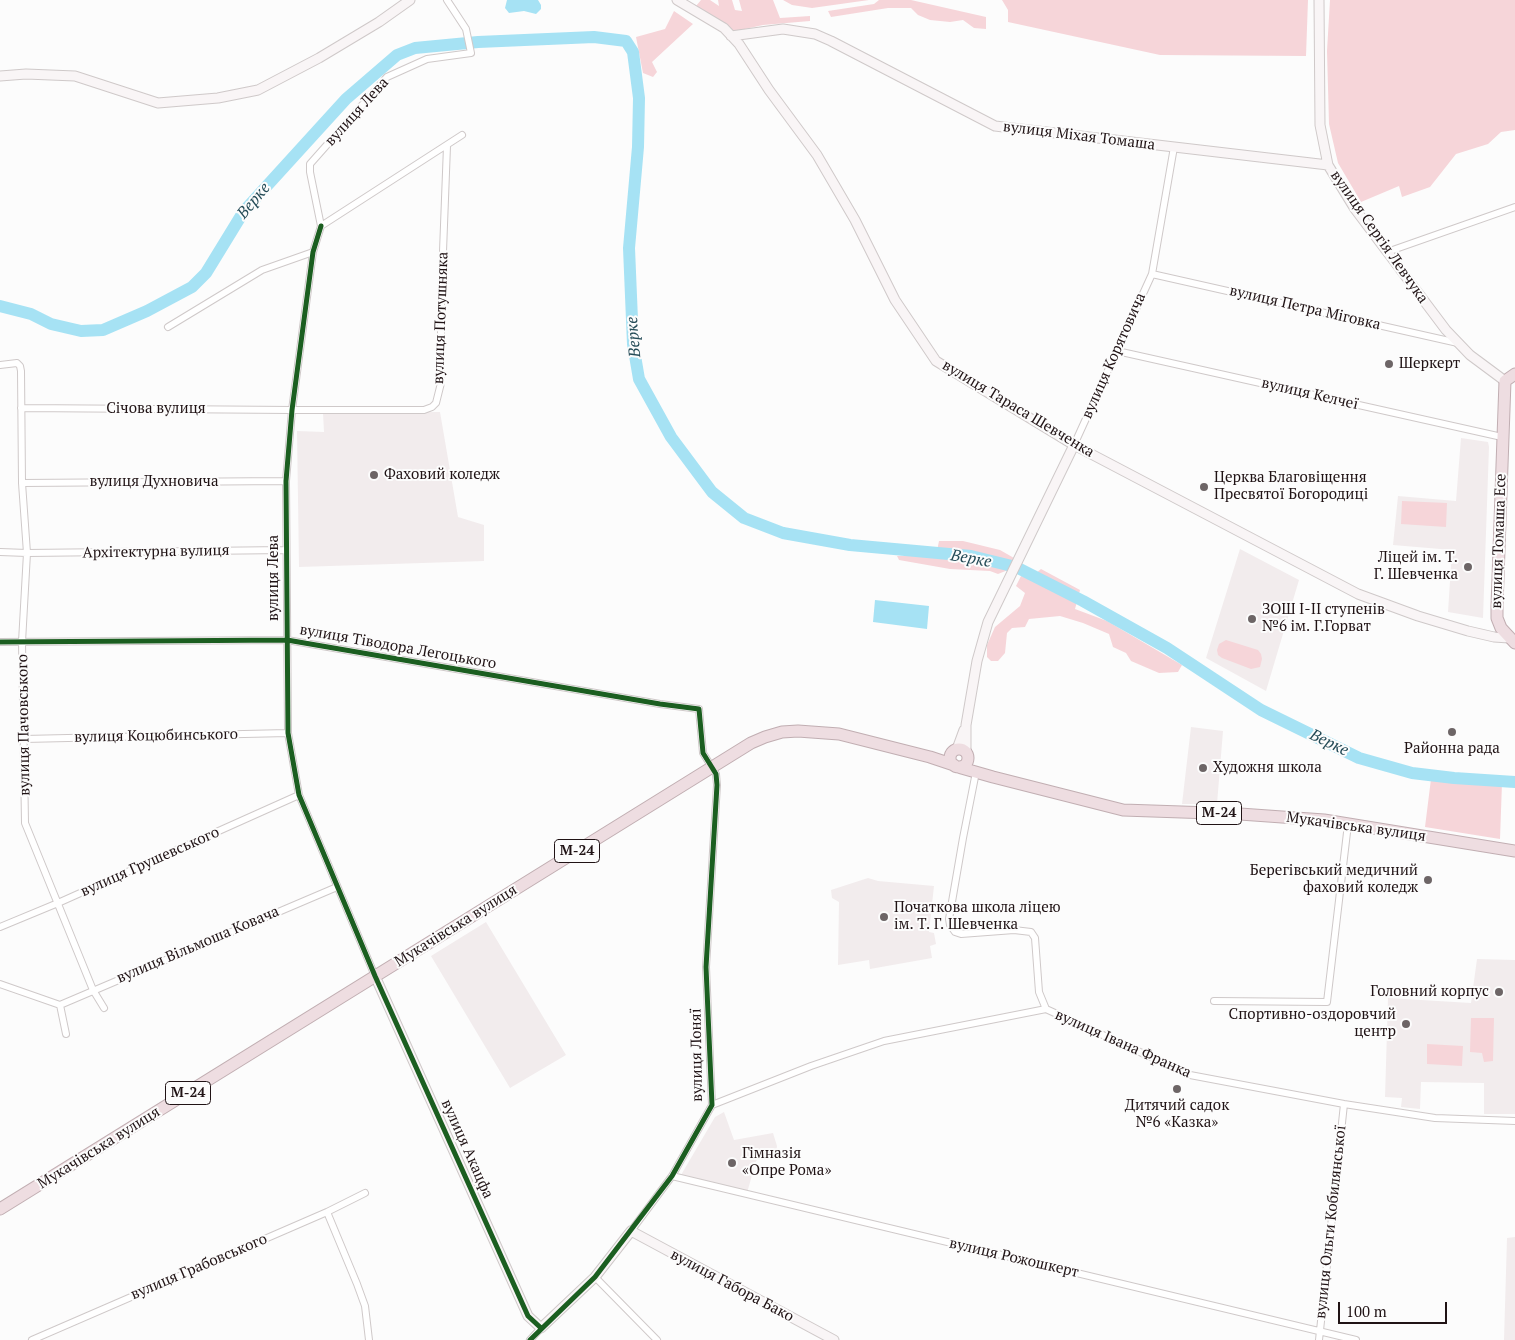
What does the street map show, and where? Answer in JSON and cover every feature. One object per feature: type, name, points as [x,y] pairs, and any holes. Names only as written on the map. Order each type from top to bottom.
[{"type":"highway","points":[[1505,381],[1515,374]]},
{"type":"highway","name":"вулиця Томаша Есе","points":[[1505,381],[1497,618],[1502,628],[1513,639]]},
{"type":"highway","name":"Мукачівська вулиця","points":[[0,1209],[712,767],[766,736],[798,731],[839,734],[977,770],[990,776],[1123,810],[1240,814],[1324,820],[1515,851]]},
{"type":"highway","points":[[934,759],[961,752]]},
{"type":"highway","points":[[961,752],[966,764],[956,766],[950,760],[961,752]]},
{"type":"highway","name":"Мукачівська вулиця","points":[[961,752],[977,770]]},
{"type":"street","points":[[0,76],[26,74],[75,76],[158,103],[218,98],[258,90],[319,58],[380,22],[410,0]]},
{"type":"street","name":"вулиця Лева","points":[[375,976],[300,795],[288,733],[286,481],[292,410],[312,252],[321,226],[310,164],[387,77],[427,59],[471,53],[472,50],[466,30],[447,0]]},
{"type":"street","name":"вулиця Тараса Шевченка","points":[[677,0],[724,28],[740,44],[769,90],[817,155],[855,220],[895,300],[936,361],[1074,445],[1358,594],[1418,616],[1468,631],[1513,639]]},
{"type":"street","name":"вулиця Сергія Левчука","points":[[1319,0],[1320,125],[1328,166],[1355,209],[1446,330],[1470,354],[1505,381]]},
{"type":"street","name":"вулиця Міхая Томаша","points":[[731,36],[783,29],[815,34],[995,126],[1328,166]]},
{"type":"street","points":[[321,226],[462,136]]},
{"type":"street","name":"вулиця Потушняка","points":[[292,410],[424,410],[432,407],[436,402],[441,383],[447,146]]},
{"type":"street","name":"вулиця Корятовича","points":[[961,752],[976,661],[988,622],[1074,445],[1152,274],[1174,147]]},
{"type":"street","points":[[1387,252],[1515,208]]},
{"type":"street","points":[[168,328],[262,270],[312,252]]},
{"type":"street","name":"вулиця Петра Міговка","points":[[1152,274],[1458,343]]},
{"type":"street","name":"вулиця Келчеї","points":[[1117,351],[1502,436]]},
{"type":"street","name":"вулиця Пачовського","points":[[0,365],[16,363],[20,366],[22,483],[27,553],[22,642],[25,823],[93,990],[104,1008]]},
{"type":"street","name":"Січова вулиця","points":[[21,408],[292,410]]},
{"type":"street","name":"вулиця Духновича","points":[[22,483],[286,481]]},
{"type":"street","name":"Архітектурна вулиця","points":[[0,552],[286,550]]},
{"type":"street","name":"вулиця Тіводора Легоцького","points":[[0,642],[287,640],[660,704],[699,709],[703,753],[712,767]]},
{"type":"street","name":"вулиця Коцюбинського","points":[[24,739],[288,733]]},
{"type":"street","name":"вулиця Лоняї","points":[[530,1340],[540,1328],[595,1277],[631,1231],[672,1176],[712,1105],[706,967],[718,785],[716,774],[712,767]]},
{"type":"street","points":[[977,770],[958,865],[949,919],[950,925],[955,932],[961,934],[1014,930],[1031,932],[1034,938],[1039,992],[1046,1009]]},
{"type":"street","name":"вулиця Грушевського","points":[[0,927],[300,795]]},
{"type":"street","points":[[1214,1001],[1327,1002],[1348,824]]},
{"type":"street","name":"вулиця Вільмоша Ковача","points":[[60,1005],[337,886]]},
{"type":"street","name":"вулиця Акацфа","points":[[375,976],[528,1316],[540,1328]]},
{"type":"street","points":[[0,984],[60,1005],[66,1034]]},
{"type":"street","name":"вулиця Івана Франка","points":[[712,1105],[811,1066],[884,1041],[1046,1009],[1190,1075],[1344,1104],[1435,1118],[1515,1121]]},
{"type":"street","name":"вулиця Ольги Кобилянської","points":[[1319,1340],[1344,1104]]},
{"type":"street","name":"вулиця Рожошкерт","points":[[672,1176],[1356,1340]]},
{"type":"street","name":"вулиця Грабовського","points":[[32,1340],[328,1212],[365,1193]]},
{"type":"street","points":[[328,1212],[365,1306],[369,1340]]},
{"type":"street","name":"вулиця Габора Бако","points":[[631,1231],[834,1340]]},
{"type":"street","points":[[595,1277],[658,1340]]},
{"type":"shaded area","points":[[701,0],[710,0],[719,6],[718,0],[732,0],[735,10],[742,11],[739,0],[773,0],[780,18],[810,16],[810,21],[763,25],[736,31],[696,6]]},
{"type":"shaded area","points":[[783,0],[869,0],[812,8],[792,5]]},
{"type":"shaded area","points":[[879,0],[911,0],[986,17],[986,29],[974,28],[963,20],[950,22],[930,20],[918,15],[911,8],[888,8],[831,17],[828,11],[874,4]]},
{"type":"shaded area","points":[[1002,0],[1308,0],[1306,56],[1160,55],[1008,22],[1008,10]]},
{"type":"shaded area","points":[[1330,0],[1515,0],[1515,130],[1501,132],[1488,144],[1456,154],[1430,187],[1402,197],[1399,186],[1361,202],[1338,163],[1329,124],[1327,51]]},
{"type":"shaded area","points":[[674,11],[693,24],[652,62],[657,72],[653,77],[643,73],[636,37],[665,29]]},
{"type":"shaded area","name":"Фаховий коледж","points":[[440,412],[458,517],[484,525],[484,561],[299,567],[297,431],[324,432],[323,413]]},
{"type":"shaded area","name":"Ліцей ім. Т. Г. Шевченка","points":[[1461,438],[1488,442],[1489,447],[1483,618],[1448,612],[1452,550],[1393,545],[1398,496],[1456,501]]},
{"type":"shaded area","points":[[1402,501],[1447,503],[1446,527],[1401,524]]},
{"type":"shaded area","points":[[939,541],[963,541],[1000,550],[1014,558],[1008,570],[998,574],[990,571],[950,569],[899,560],[897,556],[936,556]]},
{"type":"shaded area","name":"ЗОШ І-ІІ ступенів №6 ім. Г.Горват","points":[[1240,549],[1299,580],[1266,691],[1206,658]]},
{"type":"shaded area","points":[[1041,569],[1080,590],[1075,609],[1107,621],[1182,665],[1178,672],[1159,673],[1131,661],[1126,653],[1113,647],[1109,634],[1060,616],[1029,619],[1025,627],[1012,628],[1007,633],[1005,653],[998,661],[991,661],[987,657],[987,645],[995,627],[1020,606],[1025,593],[1016,586],[1021,576],[1031,577]]},
{"type":"shaded area","points":[[1226,640],[1258,650],[1262,659],[1260,667],[1251,669],[1218,655],[1219,644]]},
{"type":"shaded area","name":"Художня школа","points":[[1191,727],[1223,731],[1217,804],[1182,804]]},
{"type":"shaded area","points":[[1431,779],[1502,783],[1500,839],[1425,827]]},
{"type":"shaded area","name":"Початкова школа ліцею ім. Т. Г. Шевченка","points":[[868,878],[878,881],[934,886],[929,932],[934,933],[936,944],[930,946],[932,958],[870,969],[869,960],[838,965],[839,902],[832,898],[831,890]]},
{"type":"shaded area","points":[[486,922],[566,1055],[510,1088],[431,956]]},
{"type":"shaded area","points":[[1477,959],[1515,960],[1515,1114],[1484,1114],[1484,1083],[1421,1082],[1420,1109],[1401,1107],[1402,1098],[1385,1097],[1388,998],[1471,1003]]},
{"type":"shaded area","points":[[1471,1018],[1494,1018],[1493,1061],[1484,1062],[1482,1053],[1470,1052]]},
{"type":"shaded area","points":[[1427,1044],[1463,1046],[1462,1066],[1427,1064]]},
{"type":"shaded area","name":"Гімназія «Опре Рома»","points":[[724,1112],[734,1140],[773,1133],[777,1146],[776,1155],[767,1153],[756,1161],[747,1193],[681,1175],[715,1117]]},
{"type":"shaded area","points":[[1515,1237],[1515,1340],[1504,1340],[1507,1238]]},
{"type":"water","points":[[507,0],[538,0],[541,9],[536,14],[524,11],[509,13],[505,8]]},
{"type":"water","points":[[875,600],[929,606],[927,629],[873,622]]},
{"type":"waterway","name":"Верке","points":[[0,306],[31,314],[51,324],[81,331],[103,330],[147,311],[192,287],[206,273],[244,211],[346,99],[397,55],[415,48],[478,42],[594,37],[626,41],[633,52],[639,98],[638,147],[629,248],[633,344],[639,379],[671,437],[712,492],[744,518],[783,533],[850,545],[971,556],[1016,567],[1083,601],[1167,648],[1261,710],[1359,758],[1412,773],[1515,782]]},
{"type":"cycle path","points":[[321,226],[313,252],[292,410],[286,481],[288,733],[299,795],[375,976],[528,1316],[541,1328]]},
{"type":"cycle path","points":[[0,642],[287,640],[660,704],[699,709],[703,753],[716,774],[717,785],[706,967],[712,1105],[672,1176],[595,1277],[530,1340]]},
{"type":"place","name":"Шеркерт","points":[[1389,364]]},
{"type":"place","name":"Фаховий коледж","points":[[374,475]]},
{"type":"place","name":"Церква Благовіщення Пресвятої Богородиці","points":[[1204,487]]},
{"type":"place","name":"Ліцей ім. Т. Г. Шевченка","points":[[1468,567]]},
{"type":"place","name":"ЗОШ І-ІІ ступенів №6 ім. Г.Горват","points":[[1252,619]]},
{"type":"place","name":"Районна рада","points":[[1452,732]]},
{"type":"place","name":"Художня школа","points":[[1203,768]]},
{"type":"place","name":"Берегівський медичний фаховий коледж","points":[[1428,880]]},
{"type":"place","name":"Початкова школа ліцею ім. Т. Г. Шевченка","points":[[884,917]]},
{"type":"place","name":"Головний корпус","points":[[1499,992]]},
{"type":"place","name":"Спортивно-оздоровчий центр","points":[[1406,1024]]},
{"type":"place","name":"Дитячий садок №6 «Казка»","points":[[1177,1089]]},
{"type":"place","name":"Гімназія «Опре Рома»","points":[[732,1163]]}]
